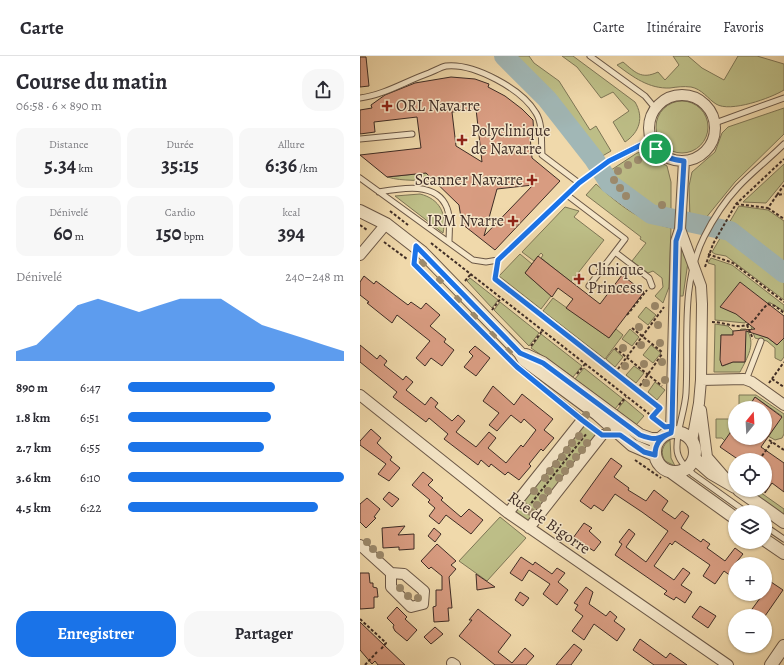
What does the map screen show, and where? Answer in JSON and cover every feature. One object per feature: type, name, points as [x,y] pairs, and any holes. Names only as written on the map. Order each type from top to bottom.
[{"type":"street","points":[[684,95],[695,97],[708,108],[715,123],[713,141],[708,149],[702,155],[684,161],[674,160],[664,156],[656,149],[651,140],[649,129],[650,118],[655,108],[663,101],[673,96],[684,95]]},
{"type":"street","points":[[684,161],[680,229],[676,241],[671,433],[655,450],[655,455],[660,466],[671,472],[728,513]]},
{"type":"street","points":[[360,211],[386,224],[416,246],[525,350],[640,435],[651,439],[671,433],[692,441]]},
{"type":"street","points":[[360,255],[386,224]]},
{"type":"street","points":[[671,472],[687,469],[694,458],[695,452],[692,441],[699,403],[701,380],[701,286],[680,229]]},
{"type":"street","points":[[525,350],[524,360],[581,401],[620,435],[644,452],[655,455]]},
{"type":"street","points":[[701,380],[746,380],[784,405]]},
{"type":"street","name":"Rue de Bigorre","points":[[360,395],[508,513],[728,665]]},
{"type":"street","points":[[699,403],[707,457],[728,480]]},
{"type":"street","points":[[508,513],[582,420]]},
{"type":"street","points":[[529,528],[602,435]]},
{"type":"street","points":[[694,458],[711,473],[728,483]]},
{"type":"street","points":[[748,497],[784,522]]},
{"type":"street","points":[[360,545],[391,573]]},
{"type":"street","points":[[772,545],[784,553]]},
{"type":"street","points":[[771,665],[784,646]]},
{"type":"lane","points":[[590,56],[644,96],[655,108]]},
{"type":"lane","points":[[360,98],[373,96],[446,66],[475,70],[494,79],[523,98],[536,113],[540,127],[542,155],[579,183]]},
{"type":"lane","points":[[715,123],[784,98]]},
{"type":"lane","points":[[360,139],[412,134]]},
{"type":"lane","points":[[360,178],[473,260],[486,262],[498,260],[579,183],[609,161],[651,140]]},
{"type":"lane","points":[[736,505],[687,469],[678,456],[671,433],[684,411],[686,392],[688,297],[693,264],[703,238],[717,213],[738,187],[784,144]]},
{"type":"lane","points":[[379,192],[414,188],[435,193],[447,208],[449,242]]},
{"type":"lane","points":[[567,195],[625,239],[589,286]]},
{"type":"lane","points":[[416,246],[414,264],[517,367],[602,435],[620,435]]},
{"type":"lane","points":[[615,252],[648,278],[652,285]]},
{"type":"lane","points":[[746,380],[761,341]]},
{"type":"lane","points":[[772,531],[784,539]]},
{"type":"path","points":[[713,244],[736,204],[784,158]]},
{"type":"path","points":[[768,208],[784,185]]},
{"type":"path","points":[[777,195],[784,194]]},
{"type":"path","points":[[736,204],[768,208],[784,219]]},
{"type":"path","points":[[385,207],[413,229]]},
{"type":"path","points":[[360,225],[414,264]]},
{"type":"path","points":[[430,242],[671,433]]},
{"type":"path","points":[[708,254],[732,263],[784,302]]},
{"type":"path","points":[[498,260],[495,279],[660,408],[652,417]]},
{"type":"path","points":[[465,282],[470,274]]},
{"type":"path","points":[[627,315],[652,285]]},
{"type":"path","points":[[492,310],[501,298]]},
{"type":"path","points":[[615,373],[667,303]]},
{"type":"path","points":[[709,316],[709,322],[719,322],[740,326],[750,324],[768,304],[775,306],[784,313]]},
{"type":"path","points":[[632,328],[667,356]]},
{"type":"path","points":[[525,350],[542,331]]},
{"type":"path","points":[[615,348],[666,389]]},
{"type":"path","points":[[636,390],[663,353]]},
{"type":"path","points":[[764,391],[784,362]]},
{"type":"path","points":[[573,379],[585,364]]},
{"type":"path","points":[[772,379],[784,388]]},
{"type":"path","points":[[615,411],[626,397]]},
{"type":"path","points":[[525,512],[592,427]]},
{"type":"path","points":[[772,442],[783,450],[784,445]]},
{"type":"path","points":[[360,619],[386,643],[381,648]]},
{"type":"path","points":[[365,665],[377,652]]},
{"type":"green space","points":[[509,56],[529,56],[534,63],[559,81],[590,130],[596,126],[611,151],[599,158],[552,99]]},
{"type":"green space","points":[[562,56],[573,56],[635,102],[639,113],[639,124],[634,134],[625,142],[613,122],[629,111],[613,92],[601,98],[577,67]]},
{"type":"green space","points":[[673,56],[688,56],[702,68],[724,80],[738,56],[757,56],[784,64],[784,90],[770,97],[740,106],[722,106],[716,104],[695,88],[655,87],[635,78],[617,65],[623,62],[635,72],[643,75],[658,72],[665,80],[679,65]]},
{"type":"green space","points":[[677,101],[687,101],[701,108],[708,122],[708,132],[701,146],[687,153],[677,153],[667,149],[660,142],[656,132],[656,122],[660,112],[667,105]]},
{"type":"green space","points":[[784,108],[784,134],[735,182],[705,219],[690,219],[689,186],[692,172],[715,152],[722,133],[728,127]]},
{"type":"green space","points":[[645,152],[667,166],[671,182],[671,217],[652,213],[611,184],[605,174],[637,153]]},
{"type":"green space","points":[[784,164],[784,181],[766,203],[743,202]]},
{"type":"green space","points":[[435,172],[437,182],[387,177]]},
{"type":"green space","points":[[596,184],[630,211],[648,221],[671,228],[669,287],[663,303],[655,296],[663,287],[662,278],[653,271],[648,273],[632,261],[646,243],[640,239],[641,237],[586,195]]},
{"type":"green space","points":[[420,194],[433,200],[440,208],[444,220],[443,233],[395,196]]},
{"type":"green space","points":[[739,206],[768,210],[784,221],[784,300],[726,256],[712,252]]},
{"type":"green space","points":[[565,207],[579,211],[574,217],[604,240],[571,282],[541,258],[543,255],[541,253],[534,261],[522,252]]},
{"type":"green space","points":[[680,234],[684,256],[688,262],[683,296],[677,296]]},
{"type":"green space","points":[[520,254],[532,264],[525,273],[551,296],[541,309],[499,276]]},
{"type":"green space","points":[[711,258],[732,265],[784,305],[784,311],[769,302],[745,323],[715,320],[715,265],[708,263]]},
{"type":"green space","points":[[470,278],[498,300],[492,308],[467,281]]},
{"type":"green space","points":[[553,298],[609,338],[616,329],[623,335],[605,359],[543,311]]},
{"type":"green space","points":[[500,302],[539,333],[529,346],[494,310]]},
{"type":"green space","points":[[646,307],[656,315],[648,325],[638,317]]},
{"type":"green space","points":[[753,323],[757,334],[768,338],[777,345],[784,338],[784,357],[781,361],[775,358],[775,348],[767,341],[755,338],[751,327]]},
{"type":"green space","points":[[715,324],[728,326],[733,331],[733,335],[721,335],[723,366],[733,362],[745,362],[740,372],[714,372]]},
{"type":"green space","points":[[630,329],[639,337],[632,346],[622,339]]},
{"type":"green space","points":[[741,329],[746,329],[751,340],[751,345],[745,361],[745,330],[740,330]]},
{"type":"green space","points":[[541,334],[582,366],[573,377],[531,348]]},
{"type":"green space","points":[[651,345],[661,353],[653,363],[643,355]]},
{"type":"green space","points":[[614,349],[623,357],[615,367],[606,359]]},
{"type":"green space","points":[[634,366],[644,373],[636,383],[626,375]]},
{"type":"green space","points":[[584,368],[623,399],[615,409],[575,379]]},
{"type":"green space","points":[[655,382],[665,390],[657,400],[648,392]]},
{"type":"green space","points":[[739,395],[756,395],[765,401],[761,401],[755,397],[752,401],[739,401]]},
{"type":"green space","points":[[625,400],[644,416],[636,425],[617,410]]},
{"type":"green space","points":[[772,406],[784,414],[784,434],[782,438],[775,440],[772,438],[772,430],[782,416],[772,409]]},
{"type":"green space","points":[[716,419],[728,419],[728,438],[725,441],[722,438],[716,438]]},
{"type":"green space","points":[[583,423],[598,436],[528,524],[512,513]]},
{"type":"green space","points":[[670,440],[671,458],[675,466],[665,461],[662,452],[667,442]]},
{"type":"green space","points":[[758,497],[767,497],[784,509],[784,516],[772,507],[772,505],[769,505]]},
{"type":"green space","points":[[500,517],[526,538],[487,581],[459,561]]},
{"type":"building","points":[[360,57],[366,57],[369,86],[360,87]]},
{"type":"building","points":[[451,77],[475,79],[489,84],[488,87],[505,96],[533,120],[534,136],[530,136],[532,158],[560,181],[495,250],[462,224],[459,205],[426,173],[387,177],[360,155],[421,148],[417,117],[374,122],[375,132],[360,134],[360,110],[372,108],[371,105],[385,95],[415,83]],"holes":[[[476,109],[482,162],[456,146],[452,112]],[[533,185],[484,236],[497,189]]]},
{"type":"building","name":"Clinique Princess","points":[[538,256],[600,304],[622,275],[644,292],[609,338],[566,308],[573,299],[558,288],[552,297],[525,273]]},
{"type":"building","points":[[364,276],[374,284],[376,281],[408,305],[411,302],[421,309],[426,303],[440,315],[430,326],[446,339],[444,342],[454,350],[442,366],[431,358],[425,366],[416,358],[430,341],[397,315],[392,323],[367,303],[369,302],[360,295],[360,282]]},
{"type":"building","points":[[740,282],[784,316],[784,338],[777,345],[768,338],[746,331],[745,362],[733,362],[722,366],[720,360],[721,335],[733,335],[733,331],[755,329],[736,314],[720,307]]},
{"type":"building","points":[[360,345],[377,359],[380,355],[387,361],[384,365],[403,380],[406,376],[413,382],[406,390],[425,405],[431,397],[438,403],[435,407],[452,421],[458,415],[465,421],[456,432],[476,447],[489,432],[496,438],[488,448],[506,463],[521,445],[523,447],[536,430],[524,419],[521,423],[511,415],[497,431],[489,425],[499,413],[483,401],[493,386],[514,405],[522,394],[553,419],[544,430],[554,438],[543,451],[541,449],[529,464],[531,466],[519,480],[508,472],[505,475],[491,464],[489,467],[481,460],[478,465],[444,439],[448,434],[429,418],[426,422],[393,397],[397,392],[360,362]]},
{"type":"building","points":[[475,346],[490,358],[476,376],[464,367],[473,356],[469,352]]},
{"type":"building","points":[[755,397],[760,401],[752,401]]},
{"type":"building","points":[[772,410],[782,417],[772,431]]},
{"type":"building","points":[[371,429],[381,438],[377,443],[392,457],[390,460],[400,468],[389,481],[378,474],[386,464],[360,445],[360,441]]},
{"type":"building","points":[[728,436],[728,445],[762,445],[761,447],[770,453],[729,453],[720,447]]},
{"type":"building","points":[[772,455],[784,463],[784,492],[772,483]]},
{"type":"building","points":[[611,458],[622,466],[614,477],[629,488],[628,490],[646,501],[654,490],[668,501],[662,510],[675,519],[682,511],[689,516],[681,528],[701,542],[703,539],[710,544],[707,548],[725,561],[728,557],[728,574],[724,571],[715,584],[703,576],[710,565],[675,541],[672,545],[670,543],[654,566],[674,580],[683,568],[690,573],[681,585],[692,592],[685,603],[676,597],[674,600],[664,594],[667,591],[615,555],[622,544],[619,542],[629,529],[635,534],[626,547],[646,562],[668,531],[615,494],[603,511],[594,505],[591,509],[580,501]]},
{"type":"building","points":[[423,472],[433,480],[428,485],[443,498],[441,500],[461,517],[469,509],[483,520],[471,534],[446,515],[439,524],[429,516],[435,508],[428,502],[430,500],[412,485]]},
{"type":"building","points":[[389,492],[399,499],[392,507],[383,499]]},
{"type":"building","points":[[367,498],[380,509],[374,517],[376,518],[366,528],[360,522],[360,504]]},
{"type":"building","points":[[584,523],[592,528],[589,531],[601,542],[594,551],[573,538]]},
{"type":"building","points":[[405,526],[398,535],[414,534],[414,549],[399,550],[399,547],[383,548],[382,528]]},
{"type":"building","points":[[434,528],[441,534],[435,542],[428,536]]},
{"type":"building","points":[[437,544],[456,561],[451,565],[456,569],[449,577],[452,608],[448,608],[449,621],[434,622],[433,607],[436,606],[436,590],[442,590],[442,576],[431,567],[429,569],[421,561]]},
{"type":"building","points":[[734,549],[743,554],[741,557],[728,557]]},
{"type":"building","points":[[521,557],[533,565],[535,562],[552,574],[557,568],[565,573],[558,582],[568,590],[557,605],[543,594],[550,584],[529,570],[522,581],[510,573]]},
{"type":"building","points":[[360,573],[369,573],[370,583],[373,583],[373,587],[377,588],[378,597],[374,597],[374,608],[360,609]]},
{"type":"building","points":[[476,574],[495,587],[477,590]]},
{"type":"building","points":[[772,583],[783,590],[770,609],[752,609],[758,601],[772,601]]},
{"type":"building","points":[[586,587],[593,592],[589,604],[606,616],[610,611],[617,617],[614,621],[625,629],[617,641],[594,624],[584,640],[572,631],[583,616],[575,610],[578,605],[574,603]]},
{"type":"building","points":[[520,592],[529,598],[523,606],[515,600]]},
{"type":"building","points":[[700,606],[716,616],[708,628],[692,617]]},
{"type":"building","points":[[397,607],[407,617],[405,619],[417,630],[407,641],[395,631],[393,627],[394,625],[387,618]]},
{"type":"building","points":[[478,609],[511,635],[498,652],[512,663],[525,648],[534,656],[526,665],[495,665],[459,636],[472,620],[469,620]]},
{"type":"building","points":[[360,622],[405,665],[378,665],[375,661],[372,664],[360,650]]},
{"type":"building","points":[[435,627],[443,634],[431,644],[424,637]]},
{"type":"building","points":[[640,639],[666,658],[670,653],[687,665],[654,665],[633,650]]},
{"type":"building","points":[[574,644],[582,650],[571,665],[556,665]]},
{"type":"waterway","points":[[504,56],[547,99],[594,159],[610,184],[651,214],[730,231],[784,273]]},
{"type":"place","name":"ORL Navarre","points":[[387,106]]},
{"type":"place","name":"Polyclinique de Navarre","points":[[462,140]]},
{"type":"place","name":"Scanner Navarre","points":[[532,180]]},
{"type":"place","name":"IRM Nvarre","points":[[513,221]]},
{"type":"place","name":"Clinique Princess","points":[[579,279]]},
{"type":"route","points":[[656,149],[651,140],[609,161],[579,183],[498,260],[495,279],[660,408],[652,417],[665,427],[672,426],[671,433],[665,435],[660,439],[657,444],[655,455],[644,452],[632,445],[620,435],[602,435],[582,420],[517,367],[414,264],[416,246],[520,353],[543,363],[640,435],[651,439],[660,439],[671,433],[672,426],[676,241],[680,229],[684,161],[674,160],[664,156],[656,149]]}]
